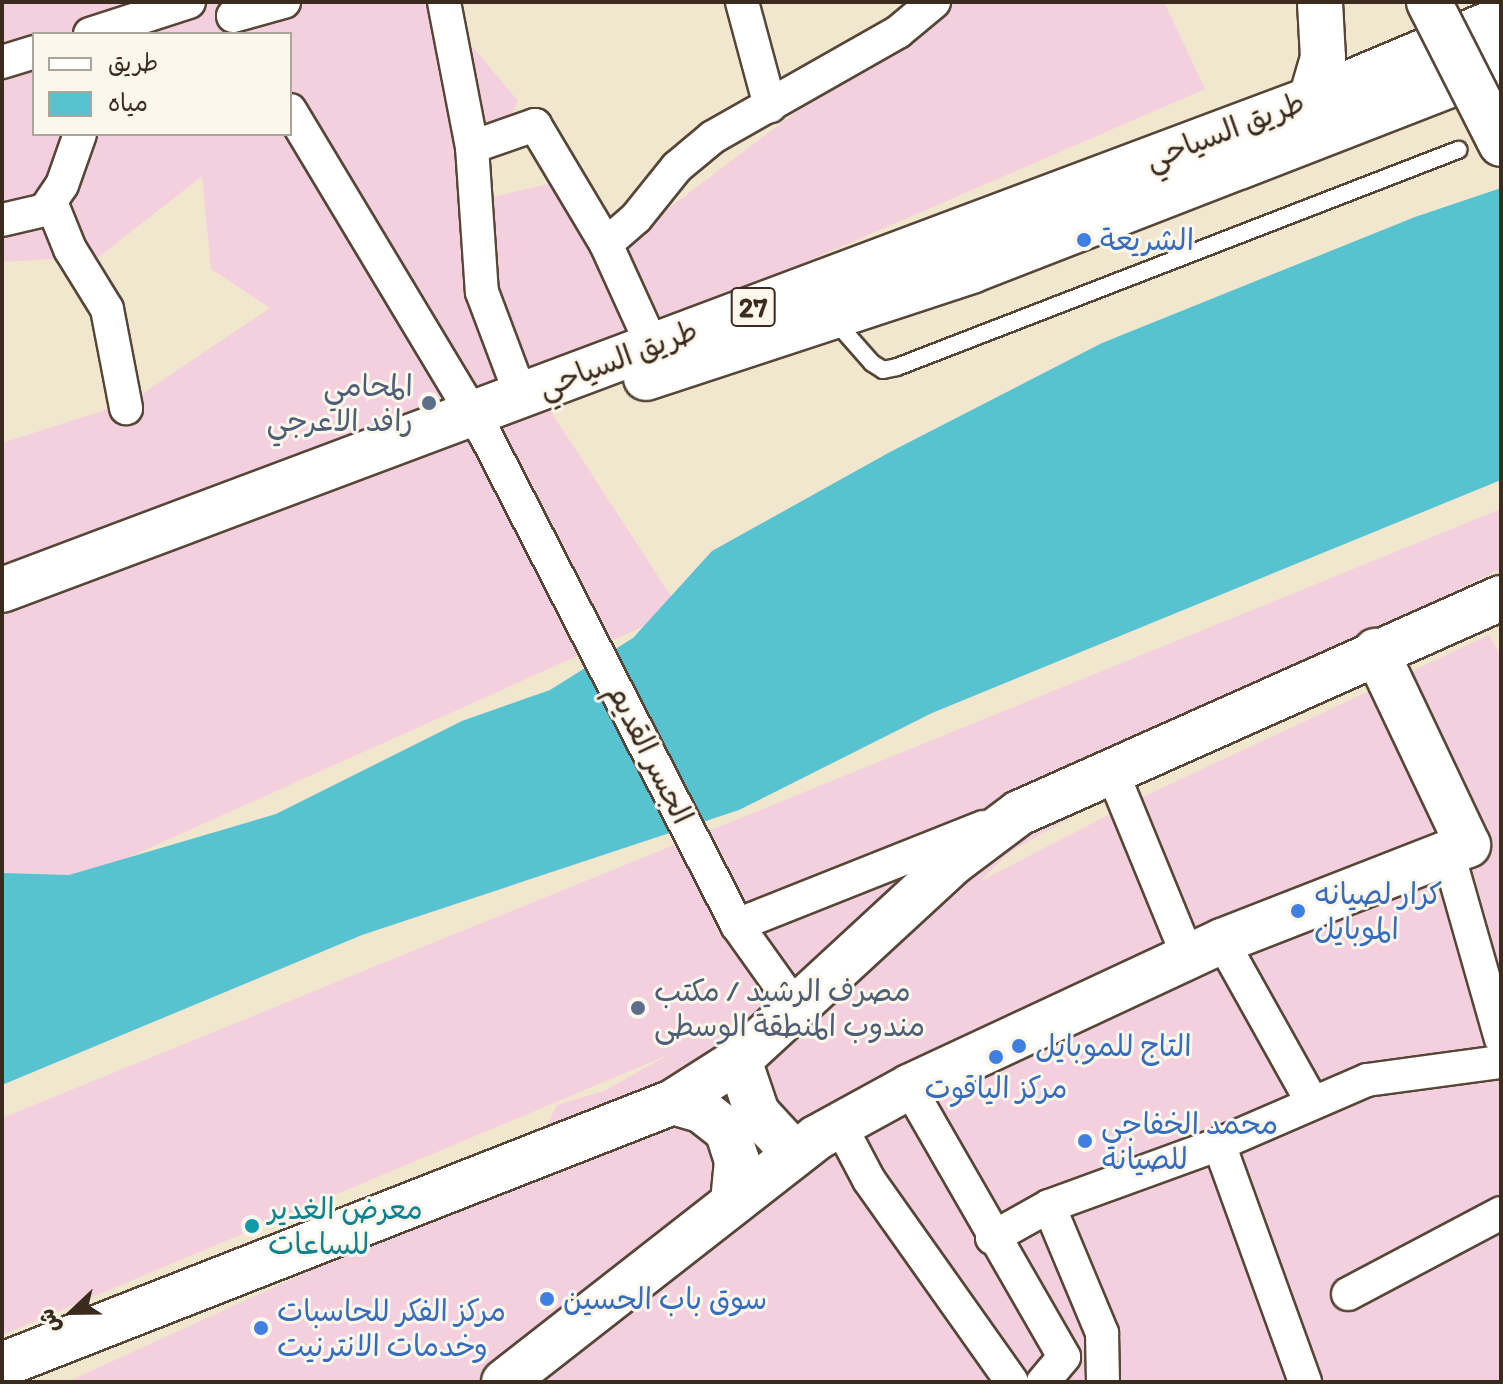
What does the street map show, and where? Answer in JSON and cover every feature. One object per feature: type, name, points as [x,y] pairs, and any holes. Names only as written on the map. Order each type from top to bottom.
[{"type":"main road","points":[[1311,99],[1323,58],[1320,2]]},
{"type":"main road","points":[[1429,2],[1501,144]]},
{"type":"main road","name":"طريق السياحي","points":[[990,241],[1501,19]]},
{"type":"main road","name":"طريق السياحي","points":[[2,614],[479,424],[521,396],[652,345],[928,264],[1501,65]]},
{"type":"main road","name":"طريق السياحي","points":[[2,590],[479,424],[831,317],[928,264]]},
{"type":"main road","points":[[2,1365],[673,1102],[739,1060],[955,861],[1019,813],[1111,769],[1501,598]]},
{"type":"main road","points":[[504,1382],[795,1154],[909,1087],[1205,949],[1468,845],[1376,651]]},
{"type":"main road","points":[[739,1060],[757,1113],[795,1154]]},
{"type":"main road","points":[[673,1102],[701,1110],[727,1130],[737,1161],[733,1202]]},
{"type":"street","points":[[99,32],[189,2]]},
{"type":"street","points":[[234,17],[284,2]]},
{"type":"street","points":[[444,2],[472,147],[482,292],[521,396]]},
{"type":"street","points":[[742,2],[770,106]]},
{"type":"street","points":[[606,244],[636,218],[677,167],[713,137],[898,32],[934,2]]},
{"type":"street","points":[[2,62],[32,53]]},
{"type":"street","name":"الجسر القديم","points":[[292,113],[479,424],[737,925],[797,1009]]},
{"type":"street","points":[[472,147],[535,125],[606,244],[652,345]]},
{"type":"street","points":[[2,220],[45,210],[79,136]]},
{"type":"street","points":[[51,202],[70,249],[107,309],[126,408]]},
{"type":"street","points":[[1111,769],[1205,949],[1312,1102]]},
{"type":"street","points":[[737,925],[1019,813]]},
{"type":"street","points":[[1448,853],[1501,1039]]},
{"type":"street","points":[[992,1238],[1049,1206],[1219,1144],[1367,1080],[1501,1062]]},
{"type":"street","points":[[909,1087],[992,1238],[1064,1357],[1043,1382]]},
{"type":"street","points":[[841,1127],[869,1180],[1012,1382]]},
{"type":"street","points":[[1219,1144],[1297,1379]]},
{"type":"street","points":[[1049,1206],[1102,1333],[1103,1382]]},
{"type":"street","points":[[1348,1294],[1501,1213]]},
{"type":"lane","points":[[831,317],[872,363],[883,370],[897,367],[1458,150]]},
{"type":"shaded area","points":[[2,2],[435,2],[518,101],[468,203],[556,182],[612,251],[942,2],[1164,2],[1205,89],[531,381],[680,610],[2,914],[2,443],[130,402],[270,308],[211,269],[202,176],[100,256],[2,262]]},
{"type":"shaded area","points":[[1501,509],[1501,569],[1315,658],[1075,795],[1082,811],[1010,852],[979,882],[1149,794],[1489,635],[1501,657],[1501,1382],[67,1382],[522,1174],[557,1105],[604,1091],[670,1054],[2,1335],[2,1118]]},
{"type":"water","points":[[1501,188],[1501,480],[932,713],[739,810],[362,935],[2,1085],[2,873],[69,875],[276,814],[462,721],[550,690],[633,638],[712,551],[890,452],[1102,343],[1415,217]]},
{"type":"place","name":"الشريعة","points":[[1084,240]]},
{"type":"place","name":"المحامي رافد الاعرجي","points":[[429,403]]},
{"type":"place","name":"كرار لصيانه الموبايل","points":[[1298,911]]},
{"type":"place","name":"مصرف الرشيد / مكتب مندوب المنطقة الوسطى","points":[[638,1008]]},
{"type":"place","name":"التاج للموبايل","points":[[1019,1046]]},
{"type":"place","name":"مركز الياقوت","points":[[996,1057]]},
{"type":"place","name":"محمد الخفاجي للصيانه","points":[[1085,1141]]},
{"type":"place","name":"معرض الغدير للساعات","points":[[252,1226]]},
{"type":"place","name":"سوق باب الحسين","points":[[547,1299]]},
{"type":"place","name":"مركز الفكر للحاسبات وخدمات الانترنيت","points":[[261,1328]]}]
